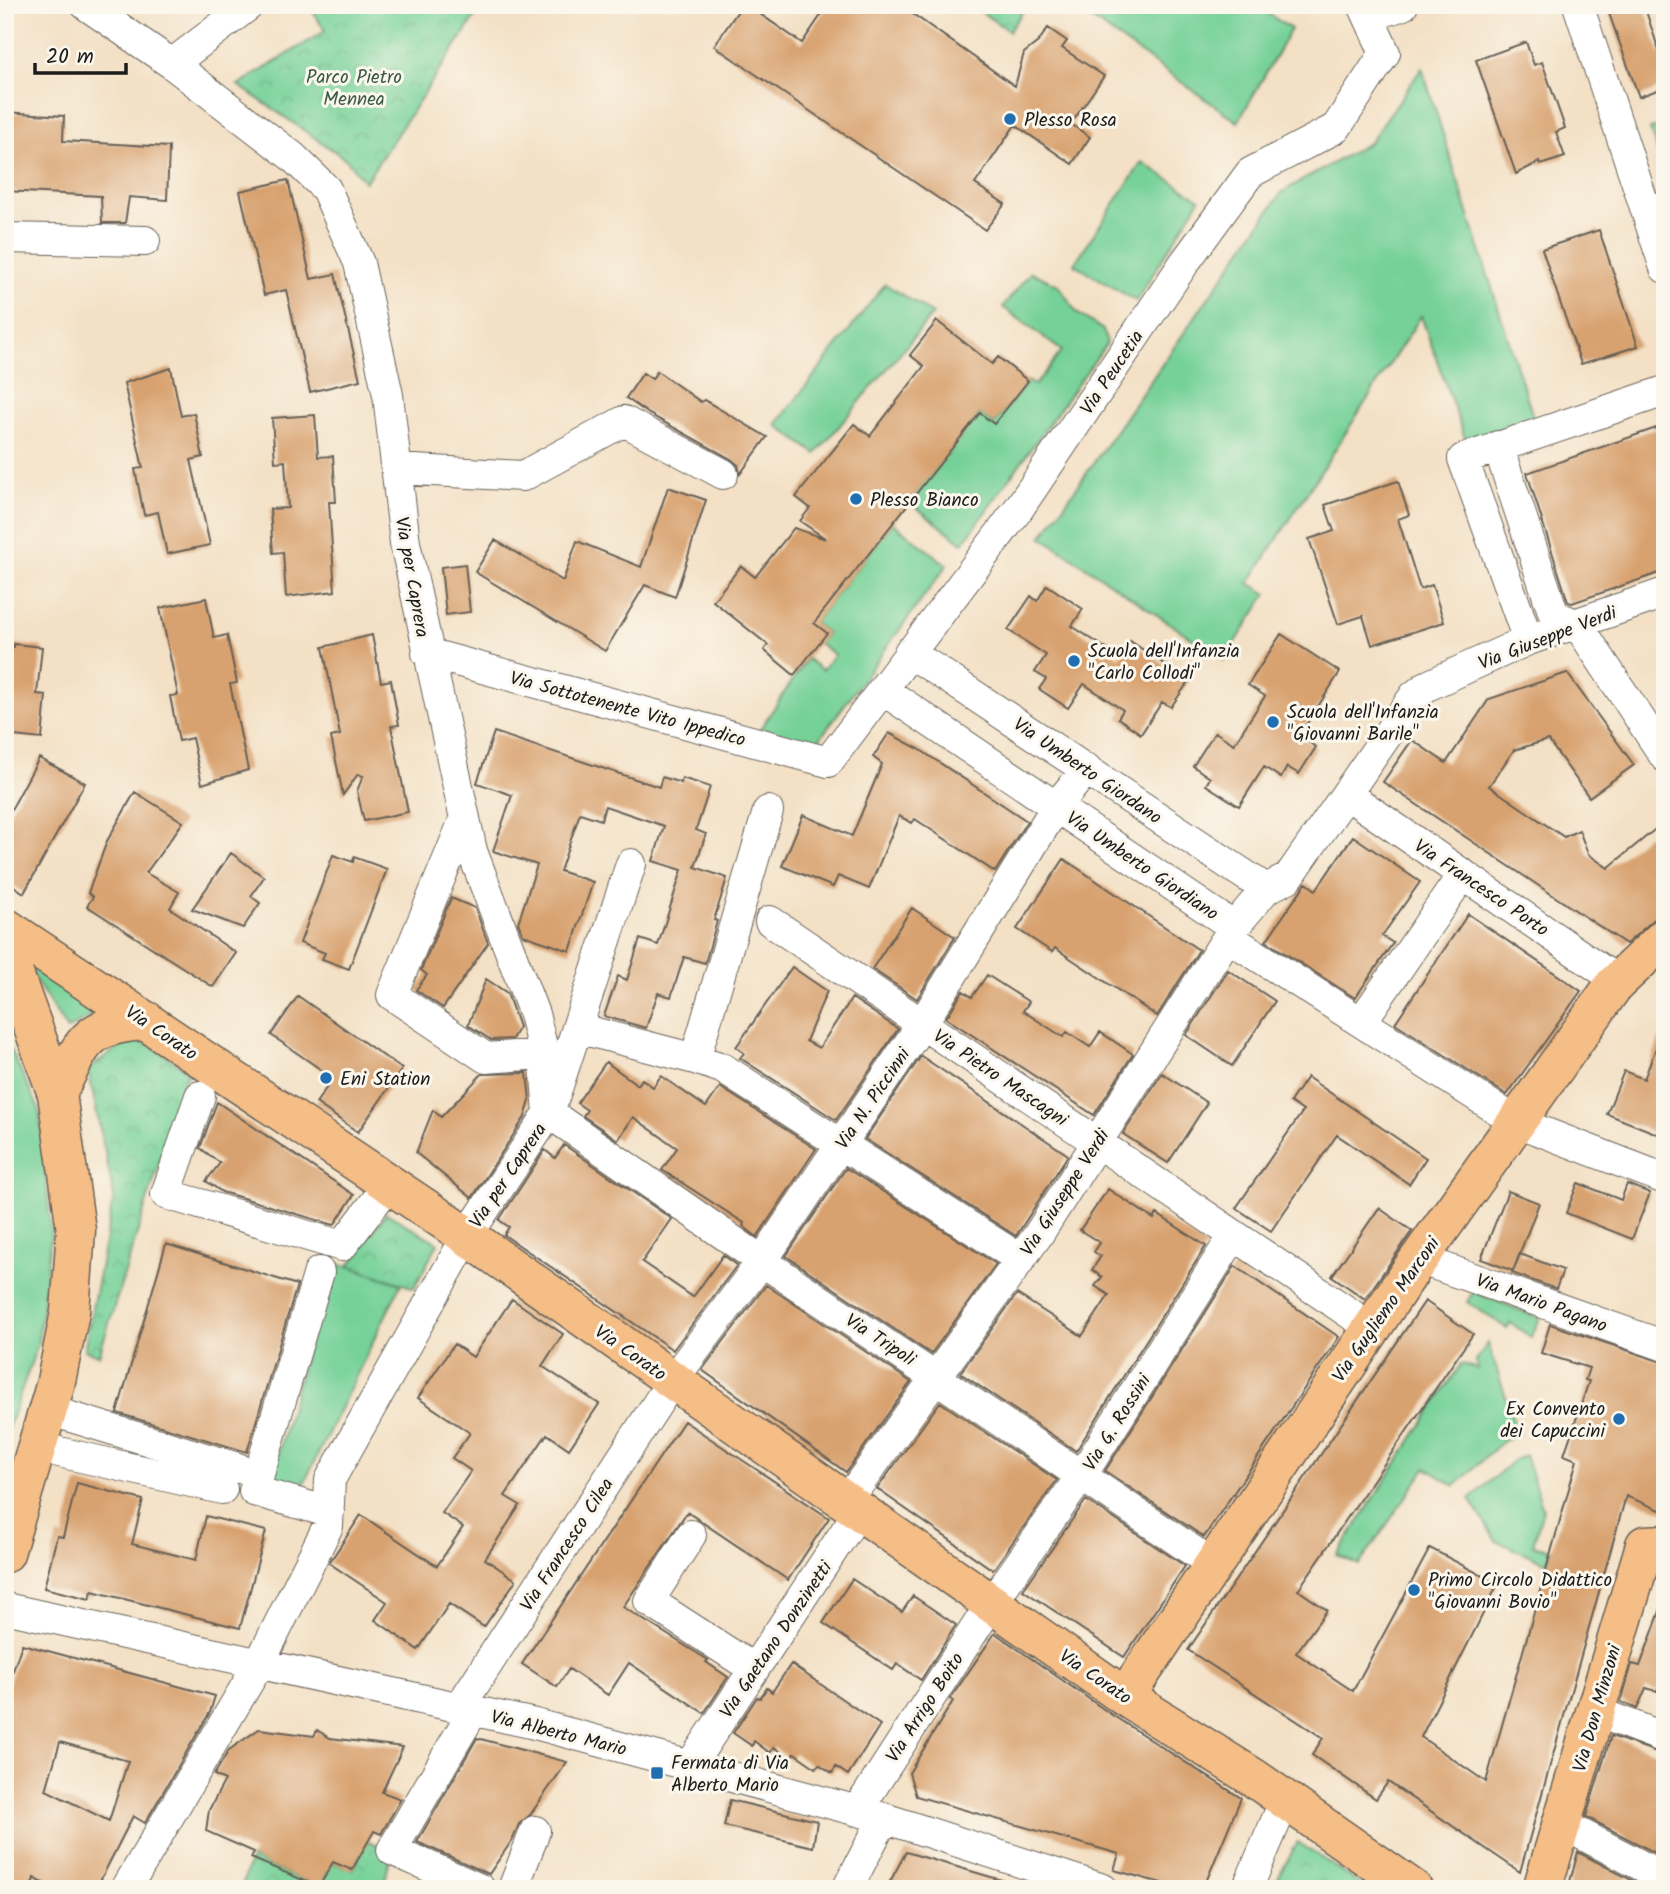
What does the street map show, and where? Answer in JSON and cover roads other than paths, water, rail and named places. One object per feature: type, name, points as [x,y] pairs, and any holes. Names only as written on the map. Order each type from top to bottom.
[{"type":"main road","name":"Via Corato","points":[[5,927],[467,1236],[1125,1697],[1255,1778],[1413,1889]]},
{"type":"main road","name":"Via Gugliemo Marconi","points":[[1125,1697],[1370,1327],[1618,981],[1665,937]]},
{"type":"main road","points":[[5,949],[57,1094],[76,1230],[70,1312],[48,1409],[5,1553]]},
{"type":"main road","points":[[57,1094],[81,1045],[100,1029],[147,1021]]},
{"type":"main road","name":"Via Don Minzoni","points":[[1542,1889],[1645,1545],[1665,1544]]},
{"type":"street","name":"Via per Caprera","points":[[86,5],[172,64],[293,157],[326,190],[359,263],[388,395],[405,543],[427,653],[472,851],[534,1014],[544,1054],[549,1113],[467,1236],[330,1480],[328,1525],[259,1664],[126,1889]]},
{"type":"street","points":[[172,64],[249,5]]},
{"type":"street","points":[[1366,11],[1403,5]]},
{"type":"street","points":[[1578,5],[1665,268]]},
{"type":"street","name":"Via Peucetia","points":[[828,762],[1017,511],[1185,262],[1250,173],[1336,128],[1385,53],[1366,11]]},
{"type":"street","points":[[5,238],[145,241]]},
{"type":"street","points":[[1526,633],[1463,459],[1665,391]]},
{"type":"street","points":[[397,469],[523,477],[624,421],[723,474]]},
{"type":"street","points":[[1498,446],[1554,615],[1578,625],[1665,757]]},
{"type":"street","name":"Via Giuseppe Verdi","points":[[1273,886],[1276,866],[1402,680],[1416,670],[1526,633],[1578,625],[1665,593]]},
{"type":"street","name":"Via Giuseppe Verdi","points":[[853,1507],[936,1376],[1020,1259],[1097,1142],[1231,932],[1273,886],[1288,878],[1414,696],[1427,686],[1526,633]]},
{"type":"street","name":"Via Umberto Giordano","points":[[909,652],[1087,769],[1273,886]]},
{"type":"street","name":"Via Sottotenente Vito Ippedico","points":[[427,653],[828,762]]},
{"type":"street","points":[[883,690],[1056,805]]},
{"type":"street","name":"Via Umberto Giordiano","points":[[1087,769],[1056,805],[1231,932]]},
{"type":"street","name":"Via Francesco Porto","points":[[1346,794],[1618,981]]},
{"type":"street","name":"Via N. Piccinni","points":[[673,1381],[762,1261],[922,1024],[1056,805]]},
{"type":"street","points":[[695,1059],[768,811]]},
{"type":"street","points":[[465,818],[392,995],[486,1059],[544,1054]]},
{"type":"street","points":[[549,1113],[631,864]]},
{"type":"street","points":[[1362,1021],[1463,874]]},
{"type":"street","name":"Via Pietro Mascagni","points":[[770,921],[1370,1327]]},
{"type":"street","points":[[1231,932],[1517,1122],[1665,1179]]},
{"type":"street","points":[[577,1028],[722,1068],[842,1142],[1020,1259]]},
{"type":"street","points":[[200,1096],[166,1194],[342,1246],[389,1184]]},
{"type":"street","name":"Via Tripoli","points":[[549,1113],[762,1261],[1214,1565]]},
{"type":"street","name":"Via G. Rossini","points":[[991,1604],[1082,1475],[1234,1235]]},
{"type":"street","name":"Via Mario Pagano","points":[[1419,1259],[1665,1346]]},
{"type":"street","points":[[319,1272],[254,1491],[329,1512]]},
{"type":"street","name":"Via Francesco Cilea","points":[[480,1889],[393,1850],[466,1709],[673,1381]]},
{"type":"street","points":[[37,1447],[230,1478],[48,1409]]},
{"type":"street","name":"Via Gaetano Donzinetti","points":[[690,1766],[754,1669],[853,1507]]},
{"type":"street","points":[[691,1535],[649,1601],[754,1669]]},
{"type":"street","name":"Via Arrigo Boito","points":[[847,1889],[870,1815],[991,1604]]},
{"type":"street","name":"Via Alberto Mario","points":[[5,1608],[466,1709],[690,1766],[870,1815],[1039,1880],[1103,1889]]},
{"type":"street","points":[[1594,1711],[1665,1738]]},
{"type":"street","points":[[1247,1889],[1285,1800]]},
{"type":"street","points":[[1562,1824],[1665,1878]]},
{"type":"street","points":[[513,1889],[535,1831]]},
{"type":"place","name":"Plesso Rosa","points":[[1010,119]]},
{"type":"place","name":"Plesso Bianco","points":[[856,499]]},
{"type":"place","name":"Scuola dell'Infanzia \"Carlo Collodi\"","points":[[1074,661]]},
{"type":"place","name":"Scuola dell'Infanzia \"Giovanni Barile\"","points":[[1273,722]]},
{"type":"place","name":"Eni Station","points":[[326,1078]]},
{"type":"place","name":"Ex Convento dei Capuccini","points":[[1619,1419]]},
{"type":"place","name":"Primo Circolo Didattico \"Giovanni Bovio\"","points":[[1414,1590]]},
{"type":"place","name":"Fermata di Via Alberto Mario","points":[[657,1773]]},
{"type":"park label","name":"Parco Pietro Mennea","points":[[354,87]]}]
